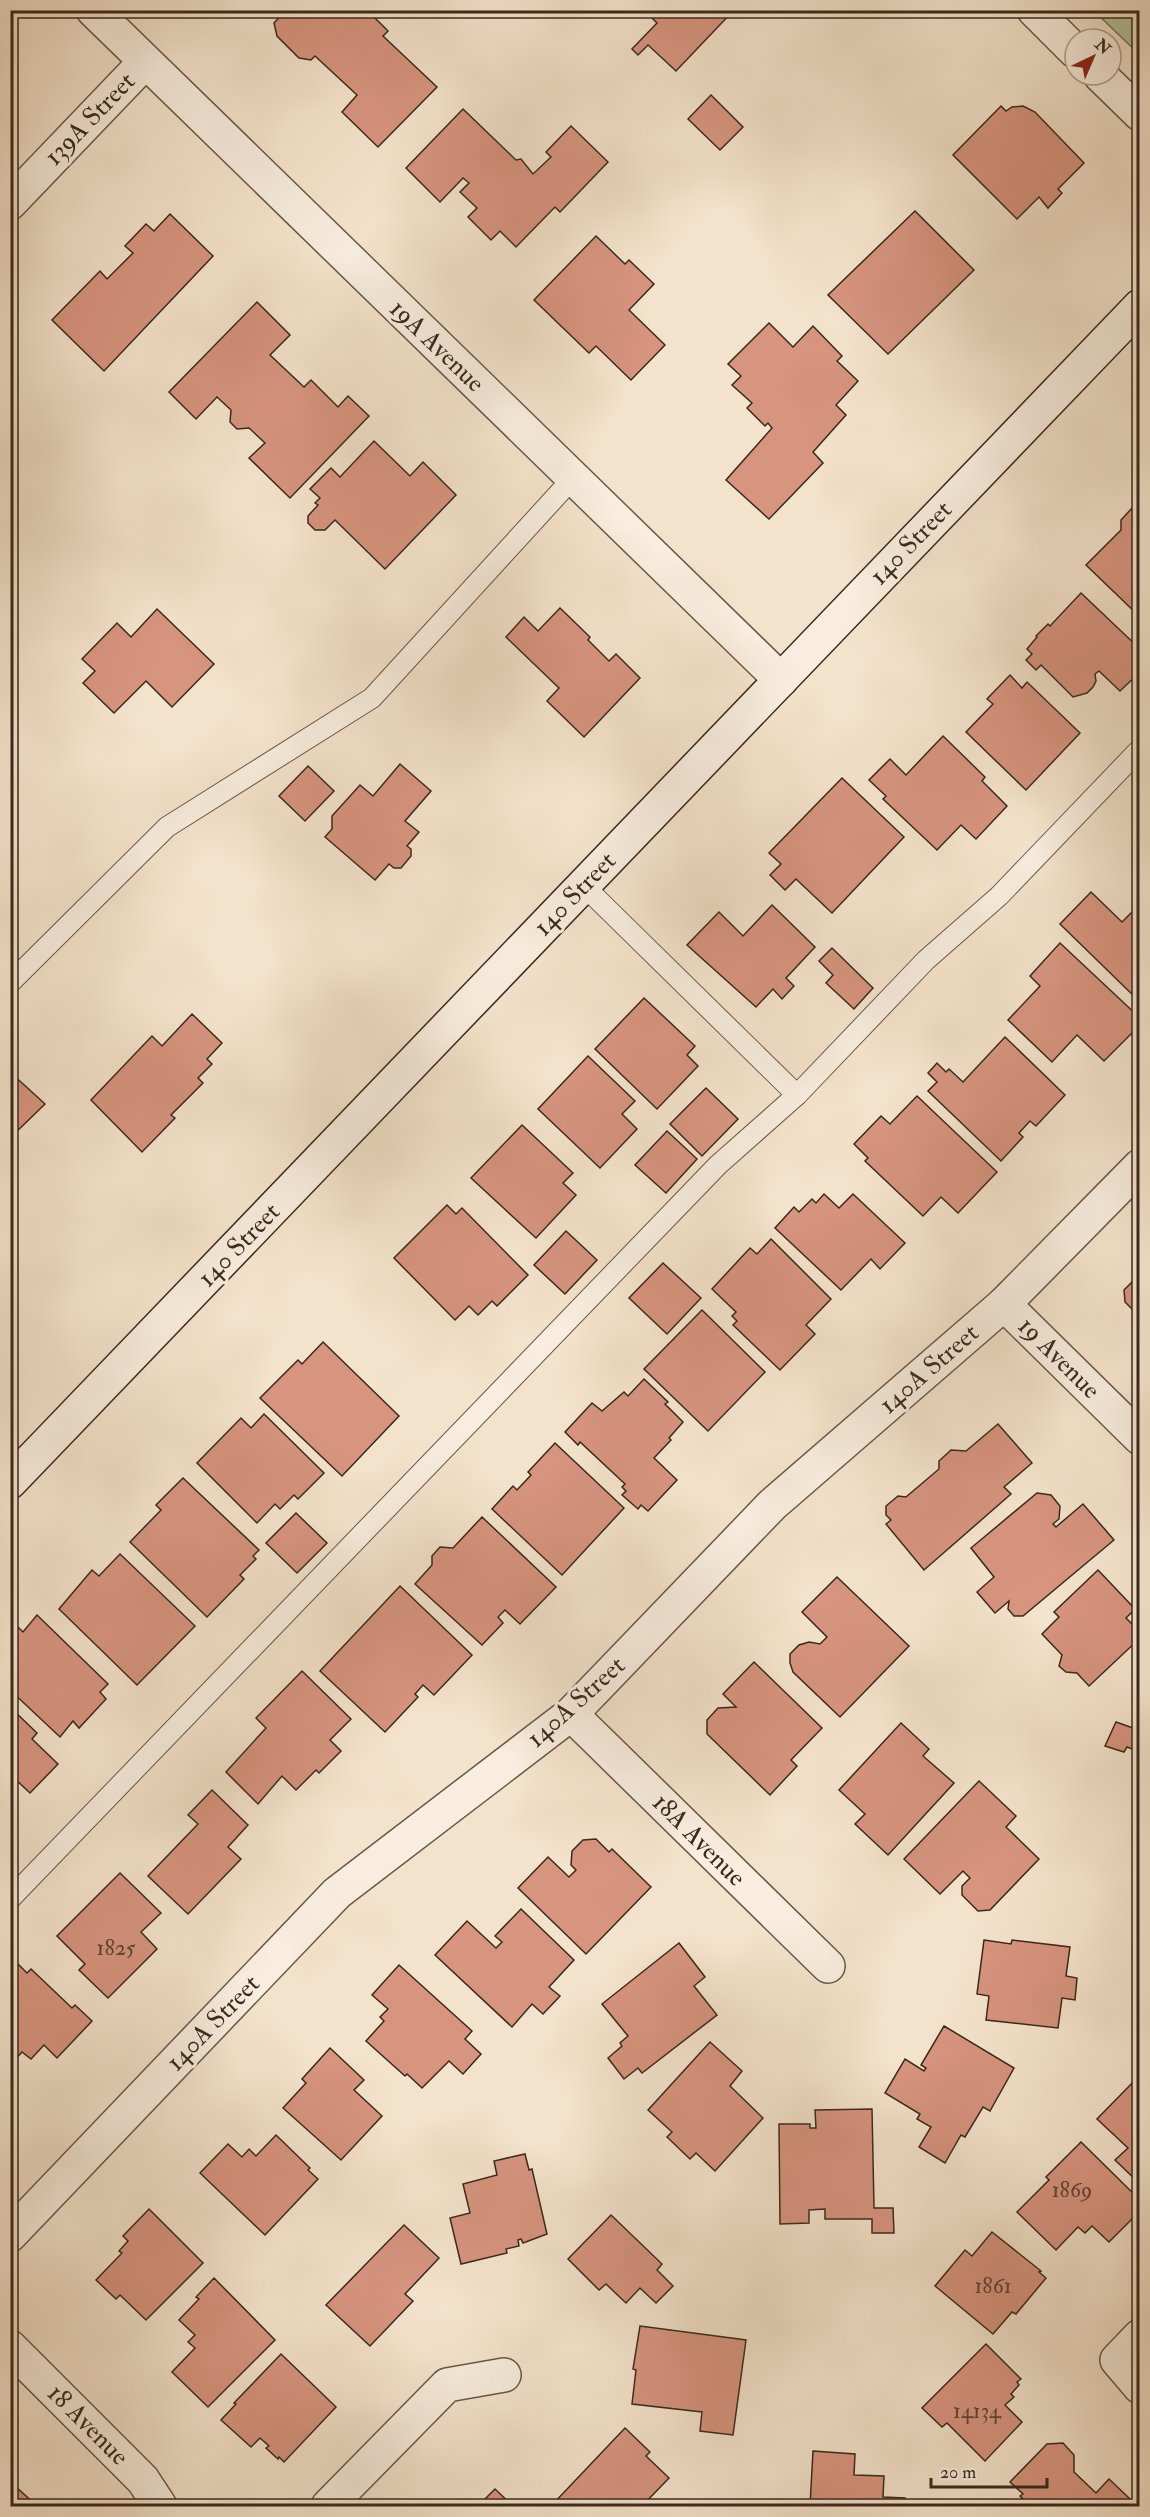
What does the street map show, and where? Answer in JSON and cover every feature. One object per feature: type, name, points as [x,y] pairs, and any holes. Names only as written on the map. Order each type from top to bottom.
[{"type":"street","name":"19A Avenue","points":[[93,10],[781,680]]},
{"type":"street","points":[[1034,10],[1063,39]]},
{"type":"street","name":"139A Street","points":[[10,203],[145,62]]},
{"type":"street","points":[[1112,87],[1140,114]]},
{"type":"street","name":"140 Street","points":[[10,1482],[1140,306]]},
{"type":"street","name":"140A Street","points":[[10,2235],[337,1893],[571,1714],[772,1505],[1004,1304],[1140,1166]]},
{"type":"street","name":"19 Avenue","points":[[1004,1304],[1140,1438]]},
{"type":"street","name":"18A Avenue","points":[[571,1714],[828,1966]]},
{"type":"street","points":[[1140,2336],[1117,2360],[1140,2388]]},
{"type":"street","name":"18 Avenue","points":[[10,2347],[143,2480],[160,2506]]},
{"type":"street","points":[[328,2506],[447,2385],[504,2375]]},
{"type":"lane","points":[[10,983],[167,827],[372,698],[573,478]]},
{"type":"lane","points":[[10,1899],[718,1165],[797,1095],[926,960],[999,896],[1140,749]]},
{"type":"lane","points":[[584,886],[797,1095]]},
{"type":"green space","points":[[1094,11],[1139,11],[1139,54],[1123,39],[1123,27],[1111,27]]},
{"type":"building","points":[[286,10],[367,10],[388,31],[383,36],[437,87],[378,147],[342,112],[357,95],[315,56],[311,60],[299,58],[277,36],[274,23]]},
{"type":"building","points":[[644,10],[734,10],[676,71],[648,45],[638,55],[632,49],[657,23]]},
{"type":"building","points":[[711,95],[743,127],[720,150],[688,119]]},
{"type":"building","points":[[1001,106],[1006,111],[1012,107],[1023,106],[1035,112],[1084,163],[1058,189],[1062,193],[1048,208],[1039,197],[1017,219],[953,155]]},
{"type":"building","points":[[463,109],[516,160],[521,159],[533,174],[551,157],[546,152],[571,126],[608,162],[560,212],[555,207],[516,247],[500,231],[491,240],[468,217],[477,208],[460,192],[469,183],[463,178],[440,202],[406,168]]},
{"type":"building","points":[[915,211],[974,270],[888,354],[828,295]]},
{"type":"building","points":[[170,214],[213,256],[104,371],[52,320],[100,271],[107,279],[133,253],[125,246],[146,224],[154,231]]},
{"type":"building","points":[[596,236],[625,264],[629,260],[654,284],[629,310],[665,345],[631,380],[596,346],[589,353],[534,300]]},
{"type":"building","points":[[257,302],[290,335],[270,355],[304,387],[311,380],[338,407],[348,396],[369,416],[290,498],[249,458],[265,443],[249,428],[237,429],[230,422],[231,410],[217,397],[196,419],[169,392]]},
{"type":"building","points":[[769,323],[793,347],[813,326],[842,356],[837,361],[858,381],[836,405],[846,415],[813,452],[823,463],[769,519],[726,480],[772,428],[768,423],[765,426],[747,408],[752,403],[732,385],[741,376],[728,364]]},
{"type":"building","points":[[374,441],[410,476],[423,462],[456,495],[385,569],[335,520],[325,530],[315,530],[308,523],[308,516],[318,505],[315,503],[320,498],[310,489],[331,468],[340,477]]},
{"type":"building","points":[[1133,507],[1140,507],[1140,617],[1086,565],[1121,530],[1121,520]]},
{"type":"building","points":[[1081,593],[1140,649],[1140,672],[1120,691],[1099,671],[1095,674],[1096,681],[1093,687],[1087,693],[1073,697],[1041,665],[1036,670],[1026,660],[1032,654],[1027,649],[1036,636],[1048,624],[1050,626]]},
{"type":"building","points":[[560,608],[590,637],[588,640],[609,661],[616,654],[640,678],[584,737],[547,701],[559,688],[506,637],[524,617],[538,631]]},
{"type":"building","points":[[157,609],[214,664],[172,707],[146,681],[114,713],[83,683],[95,671],[82,659],[117,623],[131,637]]},
{"type":"building","points":[[1010,675],[1022,688],[1027,682],[1080,733],[1026,790],[966,732],[993,704],[987,699]]},
{"type":"building","points":[[943,736],[985,777],[982,781],[1007,806],[976,839],[961,825],[937,850],[883,799],[886,796],[869,780],[890,759],[906,775]]},
{"type":"building","points":[[400,764],[431,791],[405,821],[419,832],[407,846],[411,849],[411,856],[401,868],[394,868],[389,864],[375,880],[325,837],[332,829],[332,816],[360,785],[373,796]]},
{"type":"building","points":[[308,766],[334,791],[305,821],[279,796]]},
{"type":"building","points":[[842,778],[904,837],[832,913],[796,879],[785,890],[770,875],[781,864],[769,853]]},
{"type":"building","points":[[1091,892],[1122,922],[1140,904],[1140,1002],[1060,924]]},
{"type":"building","points":[[772,905],[815,947],[786,978],[794,986],[782,999],[773,989],[756,1007],[687,945],[719,912],[743,936]]},
{"type":"building","points":[[1060,943],[1140,1018],[1140,1025],[1104,1061],[1077,1035],[1052,1062],[1008,1020],[1040,986],[1030,976]]},
{"type":"building","points":[[832,948],[873,988],[854,1009],[826,983],[833,975],[819,961]]},
{"type":"building","points":[[644,998],[695,1046],[687,1055],[698,1066],[657,1109],[595,1049]]},
{"type":"building","points":[[192,1014],[222,1043],[207,1059],[212,1064],[198,1078],[203,1083],[171,1115],[175,1118],[142,1152],[91,1100],[152,1036],[162,1046]]},
{"type":"building","points":[[1005,1037],[1065,1095],[1036,1126],[1030,1121],[1019,1133],[1023,1137],[1001,1161],[928,1091],[937,1082],[928,1073],[937,1063],[946,1072],[949,1069],[963,1082]]},
{"type":"building","points":[[588,1056],[635,1101],[622,1114],[637,1129],[600,1168],[538,1109]]},
{"type":"building","points":[[10,1072],[45,1104],[10,1138]]},
{"type":"building","points":[[706,1088],[738,1119],[702,1156],[670,1124]]},
{"type":"building","points":[[917,1096],[997,1172],[958,1213],[941,1197],[923,1216],[865,1161],[868,1158],[854,1144],[881,1116],[890,1124]]},
{"type":"building","points":[[522,1125],[573,1173],[563,1183],[576,1195],[536,1238],[471,1178]]},
{"type":"building","points":[[667,1131],[697,1159],[666,1193],[635,1165]]},
{"type":"building","points":[[824,1194],[839,1208],[853,1194],[905,1243],[880,1269],[871,1259],[841,1290],[775,1228],[794,1207],[799,1212],[812,1199],[816,1203]]},
{"type":"building","points":[[447,1205],[456,1214],[462,1208],[528,1275],[497,1306],[492,1301],[478,1315],[469,1306],[455,1320],[394,1258]]},
{"type":"building","points":[[566,1231],[597,1260],[565,1294],[534,1265]]},
{"type":"building","points":[[771,1239],[831,1299],[806,1325],[815,1334],[780,1370],[733,1325],[737,1321],[732,1316],[736,1312],[712,1289],[750,1248],[757,1254]]},
{"type":"building","points":[[663,1263],[701,1298],[667,1334],[629,1298]]},
{"type":"building","points":[[1140,1274],[1140,1313],[1136,1313],[1125,1302],[1124,1290]]},
{"type":"building","points":[[702,1310],[765,1372],[708,1431],[644,1369]]},
{"type":"building","points":[[323,1342],[399,1416],[342,1476],[260,1398],[298,1360],[302,1364]]},
{"type":"building","points":[[644,1379],[668,1402],[665,1404],[683,1422],[669,1438],[671,1440],[654,1458],[677,1480],[648,1511],[641,1505],[638,1509],[622,1495],[626,1491],[622,1487],[625,1484],[580,1442],[578,1445],[565,1432],[592,1403],[602,1411],[624,1392],[628,1396]]},
{"type":"building","points":[[264,1414],[324,1473],[298,1499],[294,1495],[280,1509],[275,1504],[257,1523],[197,1463],[241,1418],[251,1428]]},
{"type":"building","points":[[998,1424],[1032,1463],[1004,1487],[1011,1494],[924,1570],[886,1524],[891,1520],[886,1515],[886,1506],[898,1496],[906,1497],[939,1469],[939,1461],[951,1450],[966,1451]]},
{"type":"building","points":[[555,1443],[624,1508],[562,1575],[492,1509],[513,1486],[517,1490],[531,1475],[528,1472]]},
{"type":"building","points":[[183,1478],[259,1550],[253,1556],[256,1559],[240,1575],[244,1579],[207,1617],[130,1542],[161,1510],[156,1505]]},
{"type":"building","points":[[1037,1493],[1051,1495],[1060,1506],[1059,1519],[1053,1524],[1056,1527],[1083,1504],[1114,1540],[1023,1616],[1014,1616],[1008,1609],[1009,1601],[995,1613],[977,1592],[994,1577],[971,1548]]},
{"type":"building","points":[[296,1513],[327,1543],[297,1573],[266,1543]]},
{"type":"building","points":[[482,1517],[556,1587],[520,1624],[505,1610],[498,1617],[503,1623],[482,1645],[415,1584],[432,1565],[432,1556],[440,1547],[453,1548]]},
{"type":"building","points":[[120,1554],[195,1626],[137,1685],[59,1609],[92,1570],[99,1576]]},
{"type":"building","points":[[1098,1570],[1135,1609],[1126,1618],[1140,1632],[1140,1638],[1089,1686],[1077,1673],[1066,1672],[1059,1666],[1062,1655],[1042,1634],[1059,1617],[1054,1612]]},
{"type":"building","points":[[837,1577],[909,1646],[840,1717],[793,1672],[790,1663],[790,1654],[799,1645],[809,1642],[820,1644],[827,1637],[802,1612]]},
{"type":"building","points":[[400,1586],[472,1655],[434,1695],[423,1685],[415,1694],[418,1697],[385,1732],[320,1671]]},
{"type":"building","points":[[37,1615],[108,1684],[100,1692],[106,1699],[79,1728],[73,1721],[60,1737],[10,1690],[10,1635],[18,1627],[23,1632]]},
{"type":"building","points":[[754,1662],[822,1728],[791,1760],[797,1766],[770,1795],[707,1734],[707,1720],[718,1708],[736,1707],[723,1694]]},
{"type":"building","points":[[302,1671],[351,1719],[330,1740],[341,1751],[319,1773],[316,1770],[296,1790],[282,1776],[258,1804],[226,1772],[266,1728],[256,1718]]},
{"type":"building","points":[[10,1707],[37,1733],[32,1739],[58,1764],[30,1793],[13,1777],[10,1779]]},
{"type":"building","points":[[1140,1710],[1140,1752],[1127,1747],[1124,1752],[1105,1746],[1116,1722],[1133,1728]]},
{"type":"building","points":[[901,1723],[929,1749],[923,1756],[954,1783],[888,1855],[855,1824],[865,1814],[839,1790]]},
{"type":"building","points":[[979,1781],[1016,1816],[1006,1827],[1039,1859],[990,1910],[978,1911],[962,1895],[962,1886],[970,1878],[963,1871],[940,1894],[904,1859]]},
{"type":"building","points":[[212,1790],[248,1825],[228,1847],[241,1859],[188,1914],[148,1876],[198,1824],[188,1815]]},
{"type":"building","points":[[596,1839],[609,1852],[612,1849],[651,1887],[586,1954],[518,1888],[548,1857],[569,1877],[576,1870],[571,1865],[572,1851],[583,1840]]},
{"type":"building","points":[[120,1873],[161,1913],[141,1932],[157,1949],[108,1998],[79,1970],[85,1964],[57,1936]]},
{"type":"building","points":[[521,1909],[574,1960],[549,1987],[560,1996],[543,2014],[532,2004],[512,2027],[435,1955],[467,1921],[496,1948],[502,1942],[495,1936]]},
{"type":"building","points":[[984,1940],[1011,1944],[1012,1940],[1070,1947],[1066,1976],[1077,1978],[1075,2000],[1062,1998],[1058,2028],[986,2020],[989,1996],[977,1994]]},
{"type":"building","points":[[679,1943],[705,1977],[694,1986],[717,2015],[642,2073],[638,2068],[624,2079],[608,2058],[622,2046],[620,2043],[628,2036],[602,2004]]},
{"type":"building","points":[[11,1957],[27,1973],[31,1969],[72,2008],[75,2005],[92,2021],[57,2058],[44,2045],[31,2059],[22,2052],[10,2065]]},
{"type":"building","points":[[399,1965],[472,2031],[465,2039],[481,2054],[463,2074],[449,2061],[422,2088],[366,2041],[384,2021],[380,2017],[388,2009],[372,1995]]},
{"type":"building","points":[[944,2026],[1014,2068],[990,2111],[983,2107],[965,2137],[961,2135],[945,2163],[919,2147],[931,2127],[917,2119],[920,2114],[885,2093],[905,2059],[924,2071],[926,2068],[921,2065]]},
{"type":"building","points":[[710,2042],[742,2071],[730,2086],[763,2118],[715,2171],[696,2153],[690,2159],[667,2137],[672,2132],[648,2110]]},
{"type":"building","points":[[330,2048],[364,2080],[354,2090],[382,2116],[341,2160],[283,2108],[306,2083],[302,2079]]},
{"type":"building","points":[[1140,2075],[1140,2184],[1115,2160],[1128,2148],[1097,2119]]},
{"type":"building","points":[[872,2109],[874,2208],[893,2208],[894,2233],[872,2233],[872,2219],[825,2219],[825,2209],[809,2210],[809,2223],[780,2224],[779,2124],[810,2124],[810,2128],[816,2128],[815,2110]]},
{"type":"building","points":[[276,2135],[310,2168],[308,2170],[318,2179],[265,2235],[200,2173],[228,2144],[242,2157],[249,2149],[256,2156]]},
{"type":"building","points":[[1081,2142],[1140,2200],[1140,2211],[1109,2242],[1092,2226],[1085,2233],[1078,2227],[1056,2250],[1017,2212],[1049,2180],[1046,2177]]},
{"type":"building","points":[[525,2154],[529,2170],[532,2169],[547,2234],[523,2243],[521,2239],[518,2240],[519,2246],[506,2249],[507,2253],[461,2264],[450,2218],[470,2213],[463,2184],[497,2175],[494,2161]]},
{"type":"building","points":[[149,2209],[203,2263],[146,2320],[120,2295],[116,2299],[96,2280],[122,2253],[119,2251],[128,2241],[123,2236]]},
{"type":"building","points":[[611,2215],[662,2264],[657,2270],[673,2286],[656,2303],[640,2288],[626,2303],[606,2284],[599,2290],[568,2259]]},
{"type":"building","points":[[404,2225],[439,2258],[405,2294],[413,2301],[370,2346],[326,2305]]},
{"type":"building","points":[[992,2232],[1041,2271],[1039,2272],[1046,2278],[1016,2314],[1012,2312],[993,2334],[935,2286],[965,2250],[972,2256]]},
{"type":"building","points":[[214,2278],[275,2340],[208,2407],[172,2372],[195,2348],[188,2342],[195,2335],[179,2320],[199,2299],[196,2297]]},
{"type":"building","points":[[640,2326],[746,2340],[733,2435],[700,2431],[702,2412],[632,2404],[636,2370],[633,2369]]},
{"type":"building","points":[[986,2344],[1021,2379],[1011,2394],[1014,2397],[1005,2405],[1022,2422],[985,2461],[947,2423],[942,2427],[922,2408]]},
{"type":"building","points":[[281,2354],[336,2407],[284,2462],[266,2448],[269,2446],[260,2438],[251,2447],[221,2420],[236,2404],[234,2403]]},
{"type":"building","points":[[625,2428],[650,2452],[646,2456],[669,2478],[642,2506],[551,2506]]},
{"type":"building","points":[[1063,2443],[1074,2455],[1074,2472],[1096,2493],[1109,2479],[1130,2499],[1123,2506],[1031,2506],[1020,2496],[1023,2494],[1010,2482],[1047,2444]]},
{"type":"building","points":[[813,2451],[855,2454],[854,2475],[884,2476],[883,2497],[905,2498],[904,2506],[810,2506]]},
{"type":"building","points":[[14,2485],[37,2506],[10,2506],[10,2489]]},
{"type":"building","points":[[495,2489],[513,2506],[478,2506]]}]
